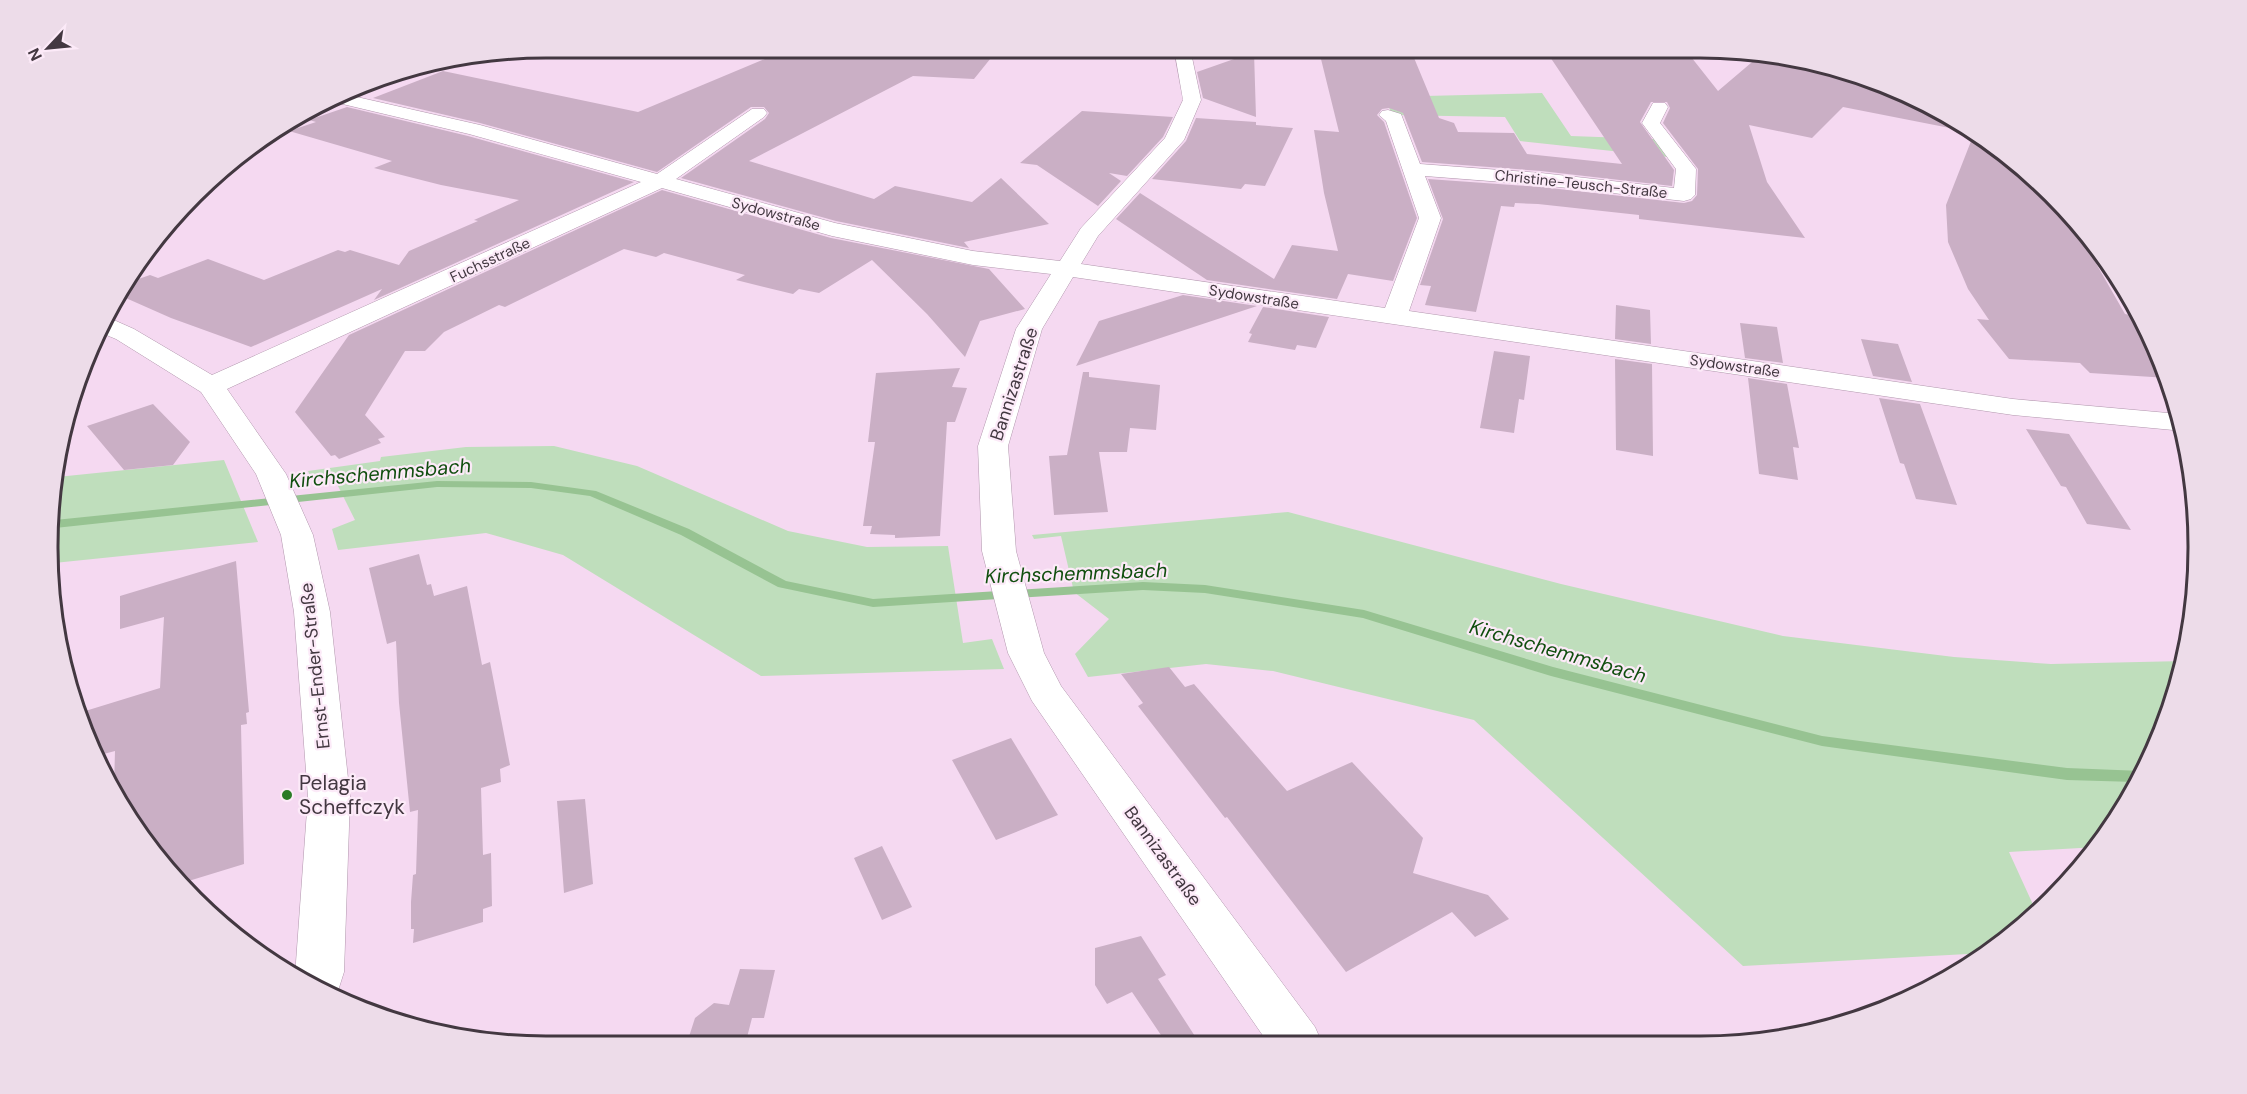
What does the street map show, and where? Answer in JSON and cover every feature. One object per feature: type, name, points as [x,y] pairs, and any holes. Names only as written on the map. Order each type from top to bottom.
[{"type":"street","name":"Bannizastraße","points":[[1184,58],[1192,100],[1174,140],[1089,233],[1029,329],[993,446],[999,551],[1026,653],[1045,692],[1292,1036]]},
{"type":"street","name":"Sydowstraße","points":[[349,101],[473,129],[662,180],[832,230],[973,258],[1068,269],[2013,407],[2172,422]]},
{"type":"street","name":"Christine-Teusch-Straße","points":[[1412,169],[1541,179],[1684,195],[1686,169],[1651,123],[1659,107]]},
{"type":"street","name":"Fuchsstraße","points":[[211,386],[662,180],[758,114]]},
{"type":"street","points":[[1388,115],[1394,118],[1430,218],[1394,318]]},
{"type":"street","name":"Ernst-Ender-Straße","points":[[111,328],[211,386],[276,484],[297,535],[312,612],[329,797],[319,978]]},
{"type":"green space","points":[[1542,93],[1571,136],[1654,139],[1668,157],[1520,141],[1505,117],[1392,115],[1385,97]]},
{"type":"green space","points":[[554,446],[637,466],[788,531],[867,547],[948,546],[963,643],[992,639],[1004,669],[761,676],[563,555],[486,533],[338,550],[332,529],[355,520],[331,472],[311,478],[308,471],[380,461],[381,457],[466,447]]},
{"type":"green space","points":[[224,460],[258,542],[59,562],[58,547],[64,476]]},
{"type":"green space","points":[[1288,512],[1561,584],[1783,636],[1954,657],[2051,664],[2175,661],[2163,704],[2138,763],[2123,791],[2085,848],[2009,852],[2033,904],[1997,935],[1970,954],[1743,966],[1474,720],[1273,671],[1206,664],[1088,677],[1075,654],[1109,619],[1074,592],[1061,536],[1034,539],[1032,535]]},
{"type":"building","points":[[767,58],[991,58],[974,79],[913,76],[749,161],[874,199],[895,186],[972,202],[1001,178],[1049,224],[964,242],[969,248],[836,221],[681,178],[765,119],[769,113],[764,107],[751,107],[657,172],[480,123],[373,98],[443,71],[638,112]]},
{"type":"building","points":[[1237,58],[1254,58],[1256,117],[1203,98],[1197,72]]},
{"type":"building","points":[[1321,58],[1414,58],[1439,118],[1454,123],[1458,132],[1514,133],[1527,154],[1622,164],[1551,58],[1692,58],[1718,91],[1752,62],[1795,68],[1857,84],[1916,109],[1951,128],[1843,107],[1812,138],[1749,125],[1767,182],[1805,238],[1639,219],[1639,215],[1538,204],[1515,203],[1514,207],[1501,206],[1476,312],[1425,305],[1431,286],[1420,285],[1443,219],[1428,179],[1541,187],[1684,203],[1692,201],[1697,195],[1698,169],[1663,123],[1670,108],[1667,102],[1651,102],[1640,122],[1674,170],[1672,186],[1541,171],[1422,162],[1403,113],[1389,108],[1382,109],[1377,115],[1384,122],[1417,218],[1393,281],[1348,274],[1337,299],[1207,280],[1116,219],[1140,193],[1274,279],[1292,245],[1338,251],[1324,193],[1314,130],[1339,132]]},
{"type":"building","points":[[347,107],[468,136],[634,182],[374,300],[382,289],[251,347],[171,318],[127,298],[139,279],[150,275],[158,278],[208,259],[264,280],[338,250],[345,252],[350,250],[399,265],[409,251],[478,221],[474,220],[519,200],[441,185],[374,168],[392,161],[291,132],[316,122],[310,120]]},
{"type":"building","points":[[1082,111],[1173,117],[1163,137],[1127,176],[1109,173],[1121,181],[1098,206],[1037,165],[1020,163]]},
{"type":"building","points":[[1196,118],[1256,122],[1256,125],[1293,128],[1265,186],[1245,184],[1241,189],[1152,179],[1186,141]]},
{"type":"building","points":[[1971,141],[2022,180],[2067,225],[2088,250],[2125,314],[2129,315],[2158,377],[2090,373],[2080,363],[2009,359],[1977,319],[1989,320],[1968,289],[1948,242],[1946,205]]},
{"type":"building","points":[[662,190],[831,238],[989,269],[1025,309],[980,321],[965,357],[927,314],[872,260],[819,293],[799,289],[793,294],[736,280],[745,275],[664,253],[656,257],[624,249],[505,307],[499,305],[444,332],[425,351],[405,351],[365,415],[385,437],[378,439],[381,443],[339,459],[335,455],[331,456],[295,412],[349,335]]},
{"type":"building","points":[[1183,295],[1257,306],[1076,366],[1099,321]]},
{"type":"building","points":[[1616,305],[1650,310],[1651,344],[1615,339]]},
{"type":"building","points":[[1263,307],[1329,317],[1316,348],[1297,345],[1295,350],[1248,342],[1252,334],[1249,333]]},
{"type":"building","points":[[1740,323],[1777,327],[1783,363],[1745,358]]},
{"type":"building","points":[[1861,339],[1898,344],[1912,382],[1873,376]]},
{"type":"building","points":[[1494,351],[1530,356],[1524,400],[1519,399],[1514,433],[1480,428]]},
{"type":"building","points":[[1615,359],[1652,364],[1653,456],[1616,450]]},
{"type":"building","points":[[960,368],[952,387],[967,388],[955,422],[947,422],[940,536],[895,538],[895,535],[870,534],[872,526],[863,526],[875,442],[868,442],[876,373]]},
{"type":"building","points":[[1083,372],[1089,372],[1089,377],[1160,385],[1156,430],[1130,428],[1127,452],[1099,452],[1108,512],[1054,515],[1049,456],[1067,455]]},
{"type":"building","points":[[1748,378],[1787,384],[1799,448],[1793,447],[1798,480],[1759,474]]},
{"type":"building","points":[[1879,398],[1920,404],[1957,505],[1916,499],[1904,464],[1900,463]]},
{"type":"building","points":[[153,404],[190,442],[173,465],[124,470],[87,426]]},
{"type":"building","points":[[2026,429],[2069,434],[2131,530],[2087,524],[2066,487],[2061,486]]},
{"type":"building","points":[[419,554],[427,585],[431,584],[434,596],[467,586],[482,665],[490,662],[510,765],[500,769],[501,782],[481,788],[483,855],[491,853],[492,906],[483,909],[483,922],[413,943],[411,902],[413,875],[416,874],[418,810],[410,812],[399,703],[396,641],[387,644],[369,568]]},
{"type":"building","points":[[236,561],[249,712],[246,713],[247,724],[241,725],[244,864],[191,880],[159,844],[124,791],[114,773],[115,751],[105,754],[87,711],[160,688],[164,617],[120,629],[120,596]]},
{"type":"building","points":[[1169,667],[1185,687],[1194,684],[1287,791],[1352,762],[1423,838],[1413,873],[1488,895],[1509,919],[1475,937],[1452,912],[1346,972],[1138,706],[1143,703],[1121,674]]},
{"type":"building","points":[[1011,738],[1058,815],[996,840],[952,760]]},
{"type":"building","points":[[585,799],[593,884],[564,893],[557,801]]},
{"type":"building","points":[[882,846],[912,907],[882,920],[854,858]]},
{"type":"building","points":[[1141,936],[1166,975],[1158,979],[1195,1036],[1162,1036],[1132,992],[1107,1004],[1095,985],[1095,948]]},
{"type":"building","points":[[740,969],[775,970],[764,1018],[752,1018],[747,1036],[689,1036],[695,1018],[714,1003],[729,1005]]},
{"type":"waterway","name":"Kirchschemmsbach","points":[[59,524],[437,484],[531,485],[592,493],[685,532],[782,584],[873,603],[1143,586],[1205,589],[1364,614],[1551,671],[1822,741],[2067,774],[2131,776]]},
{"type":"place","name":"Pelagia Scheffczyk","points":[[287,795]]}]
